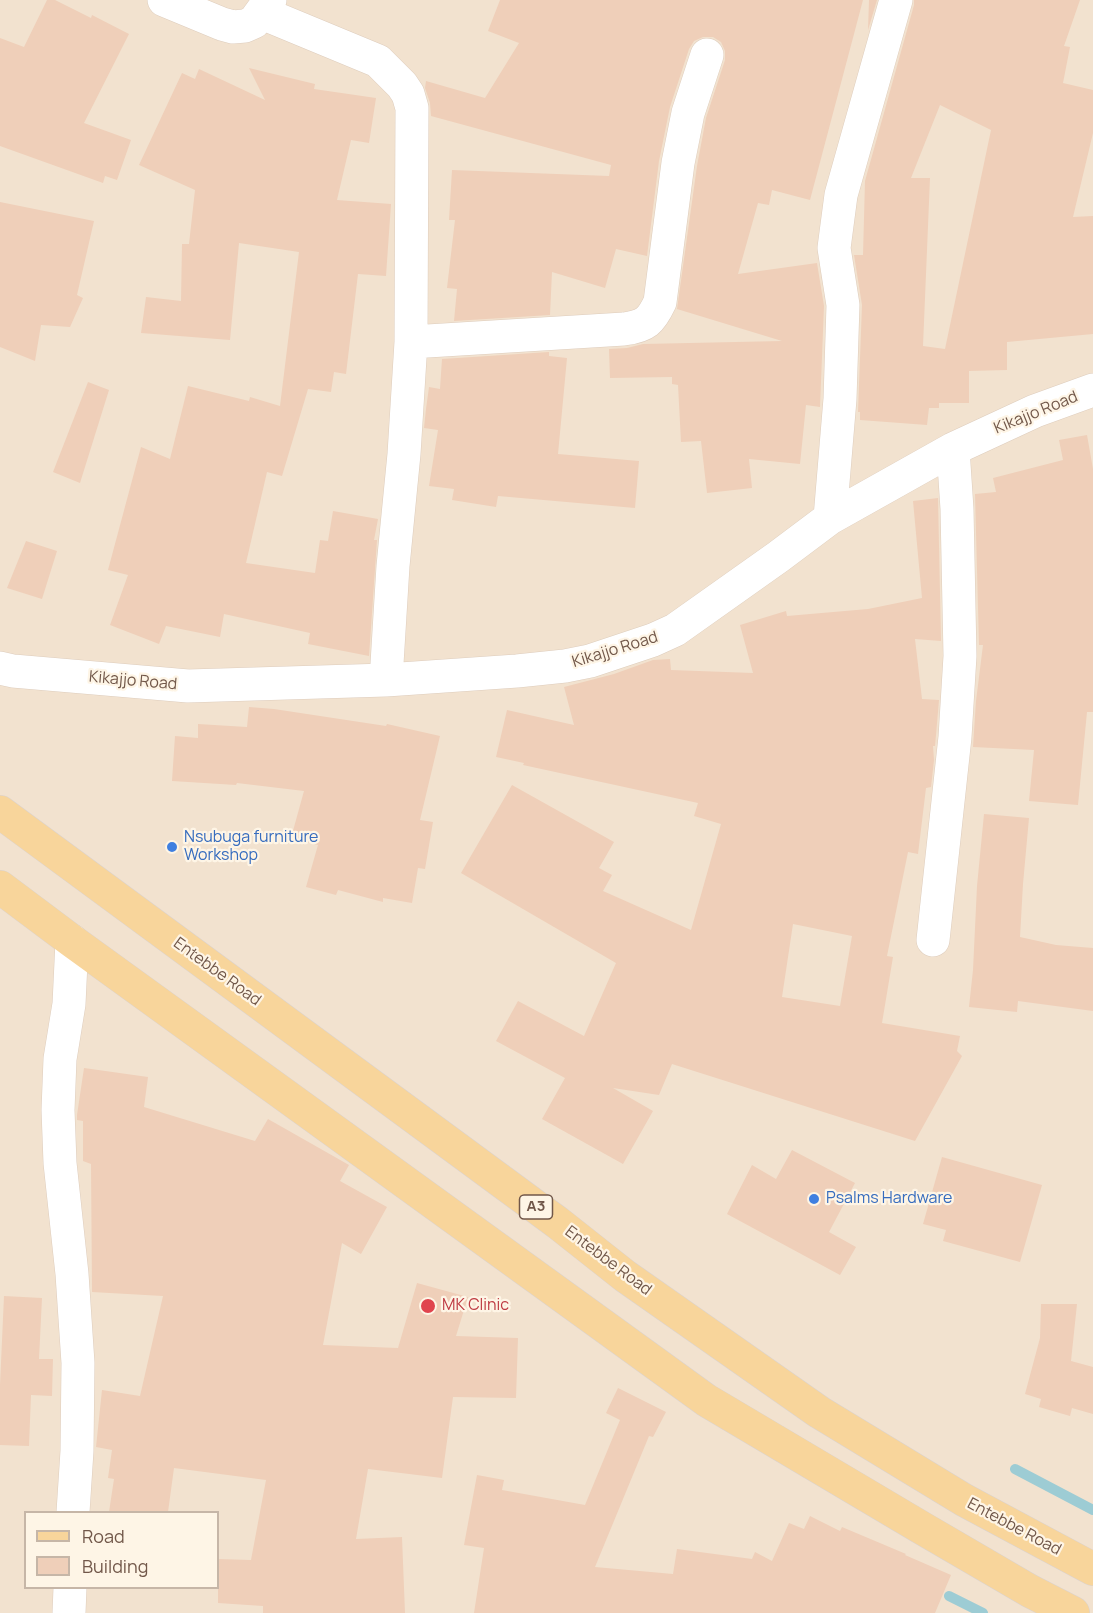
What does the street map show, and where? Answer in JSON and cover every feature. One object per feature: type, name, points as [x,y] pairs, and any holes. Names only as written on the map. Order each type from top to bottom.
[{"type":"main road","name":"Entebbe Road","points":[[0,812],[558,1223],[625,1276],[819,1412],[964,1500],[1093,1569]]},
{"type":"main road","points":[[0,887],[706,1400],[1030,1591],[1073,1613]]},
{"type":"street","points":[[164,0],[233,27],[245,26],[254,22],[266,6],[378,61],[408,94],[412,108],[411,342],[386,680]]},
{"type":"street","points":[[830,518],[840,399],[843,305],[834,248],[841,195],[896,0]]},
{"type":"street","points":[[411,342],[624,329],[638,327],[652,320],[660,302],[678,163],[688,113],[707,55]]},
{"type":"street","name":"Kikajjo Road","points":[[0,668],[33,673],[188,686],[386,680],[517,671],[565,666],[598,659],[675,630],[830,518],[953,449],[1035,411],[1093,390]]},
{"type":"street","points":[[933,940],[955,737],[960,656],[957,509],[953,449]]},
{"type":"street","points":[[72,941],[69,1004],[60,1059],[58,1110],[60,1163],[72,1274],[78,1363],[77,1450],[73,1511]]},
{"type":"street","points":[[69,1613],[70,1589]]},
{"type":"street","points":[[1030,1591],[1059,1613]]},
{"type":"shaded area","points":[[0,0],[1093,0],[1093,1613],[0,1613]]},
{"type":"building","points":[[47,0],[55,0],[91,18],[92,15],[129,34],[84,123],[131,140],[117,180],[105,176],[103,183],[0,146],[0,38],[24,47]]},
{"type":"building","points":[[500,0],[863,0],[810,200],[772,190],[769,205],[758,203],[738,274],[817,263],[824,306],[820,407],[806,405],[800,464],[749,459],[752,488],[707,493],[701,441],[681,442],[678,385],[672,384],[672,377],[610,378],[609,349],[643,344],[782,341],[677,309],[706,118],[725,60],[725,51],[721,42],[713,37],[703,37],[694,41],[689,49],[670,107],[659,161],[647,256],[616,249],[605,288],[552,272],[550,315],[454,321],[457,289],[447,288],[455,220],[449,220],[452,170],[609,176],[611,165],[431,116],[425,88],[426,81],[485,98],[519,43],[488,31]]},
{"type":"building","points":[[869,0],[877,0],[868,30]]},
{"type":"building","points":[[914,0],[1080,0],[1064,46],[1070,47],[1063,83],[1093,90],[1093,133],[1073,217],[1093,216],[1093,334],[1007,342],[1007,370],[969,371],[969,403],[939,403],[939,408],[929,408],[927,425],[860,420],[860,412],[858,412],[862,305],[854,255],[863,255],[865,181]],"holes":[[[940,105],[991,130],[945,349],[923,346],[930,178],[911,178]]]},
{"type":"building","points":[[249,68],[315,84],[314,89],[376,98],[369,143],[351,140],[337,200],[391,204],[386,276],[358,274],[346,374],[334,372],[331,392],[308,389],[282,476],[267,472],[246,563],[315,573],[320,540],[328,541],[333,511],[378,519],[374,540],[377,540],[369,656],[308,644],[310,633],[224,614],[220,637],[166,626],[159,644],[110,625],[128,575],[108,570],[141,447],[170,459],[188,386],[249,401],[250,397],[280,406],[299,252],[239,243],[230,340],[141,333],[146,297],[181,301],[182,244],[189,244],[195,190],[139,165],[182,73],[195,79],[199,69],[265,100]]},
{"type":"building","points":[[0,202],[94,221],[77,295],[83,298],[70,327],[41,325],[35,361],[0,347]]},
{"type":"building","points":[[549,352],[549,356],[567,358],[558,454],[639,461],[635,508],[498,496],[496,507],[452,500],[454,489],[429,486],[438,430],[424,428],[429,387],[440,389],[442,359]]},
{"type":"building","points":[[88,382],[109,390],[80,483],[53,472]]},
{"type":"building","points":[[1087,435],[1093,469],[1093,712],[1087,712],[1078,805],[1029,801],[1034,750],[973,747],[983,645],[979,645],[975,494],[996,492],[993,478],[1063,460],[1059,440]]},
{"type":"building","points":[[938,498],[941,641],[915,639],[922,699],[939,700],[931,787],[926,788],[918,854],[908,852],[887,956],[893,957],[882,1023],[960,1036],[957,1051],[962,1056],[915,1141],[672,1064],[659,1095],[613,1088],[653,1111],[623,1164],[542,1119],[565,1078],[496,1041],[518,1001],[584,1036],[616,963],[461,873],[512,785],[614,842],[599,868],[612,875],[603,891],[691,930],[721,824],[694,816],[698,803],[523,765],[524,763],[496,757],[507,710],[574,725],[564,687],[614,674],[653,660],[670,659],[671,670],[753,673],[740,625],[786,611],[787,616],[868,609],[922,598],[913,501]],"holes":[[[793,924],[852,936],[840,1006],[782,997]]]},
{"type":"building","points":[[26,541],[57,551],[42,599],[7,588]]},
{"type":"building","points":[[249,707],[386,726],[387,724],[440,736],[420,820],[433,822],[425,869],[418,868],[412,903],[383,898],[383,902],[338,890],[336,895],[306,887],[318,845],[291,838],[304,791],[237,783],[236,785],[172,781],[175,736],[198,738],[198,724],[247,727]]},
{"type":"building","points":[[984,814],[1029,818],[1020,937],[1056,945],[1093,948],[1093,1011],[1018,1001],[1017,1012],[969,1007]]},
{"type":"building","points":[[84,1068],[148,1077],[144,1107],[255,1141],[268,1119],[349,1165],[340,1181],[387,1207],[361,1254],[342,1243],[323,1345],[398,1348],[417,1283],[468,1297],[456,1336],[518,1338],[516,1398],[453,1397],[442,1478],[368,1469],[356,1539],[402,1537],[405,1613],[263,1613],[263,1606],[218,1603],[219,1559],[251,1560],[266,1480],[174,1468],[168,1511],[109,1511],[114,1479],[108,1478],[112,1450],[96,1447],[102,1390],[140,1396],[163,1296],[92,1292],[91,1164],[83,1161],[83,1121],[77,1120]]},
{"type":"building","points":[[792,1150],[855,1183],[829,1232],[856,1247],[840,1275],[727,1214],[752,1165],[776,1179]]},
{"type":"building","points":[[942,1157],[1042,1185],[1020,1262],[943,1241],[946,1230],[923,1224]]},
{"type":"building","points":[[4,1296],[42,1298],[39,1359],[53,1359],[52,1396],[31,1395],[29,1446],[0,1445]]},
{"type":"building","points":[[1041,1304],[1077,1304],[1071,1361],[1093,1367],[1093,1414],[1072,1408],[1070,1416],[1039,1407],[1041,1399],[1025,1394],[1040,1338]]},
{"type":"building","points":[[618,1388],[666,1412],[653,1437],[649,1436],[595,1567],[673,1574],[677,1549],[752,1559],[755,1552],[772,1561],[789,1523],[804,1529],[810,1516],[840,1531],[842,1527],[951,1575],[935,1613],[474,1613],[484,1548],[464,1545],[477,1475],[504,1480],[502,1490],[585,1505],[620,1420],[606,1413]]},
{"type":"waterway","points":[[1015,1469],[1093,1510]]},
{"type":"waterway","points":[[949,1596],[983,1613]]},
{"type":"place","name":"Nsubuga furniture Workshop","points":[[172,847]]},
{"type":"place","name":"Psalms Hardware","points":[[814,1199]]},
{"type":"place","name":"MK Clinic","points":[[428,1306]]}]
